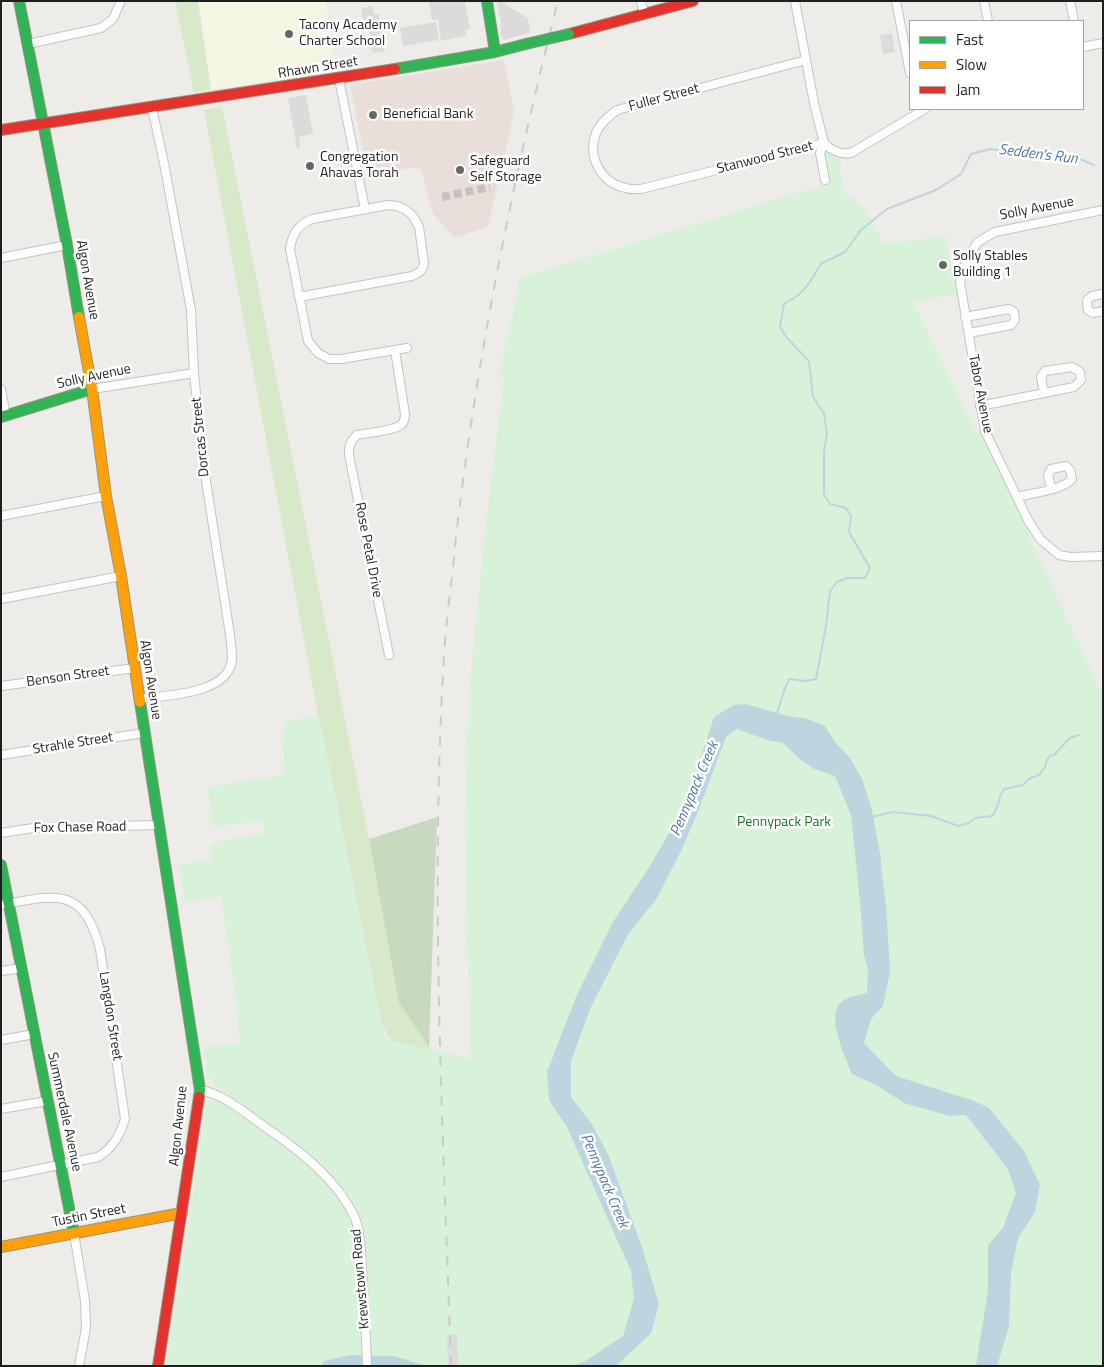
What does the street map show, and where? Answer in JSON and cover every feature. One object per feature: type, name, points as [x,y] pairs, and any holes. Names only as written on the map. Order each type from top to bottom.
[{"type":"street","name":"Algon Avenue","points":[[19,1],[67,245],[92,389],[106,496],[200,1090],[158,1366]]},
{"type":"street","points":[[487,1],[495,52]]},
{"type":"street","points":[[641,1],[644,14]]},
{"type":"street","name":"Rhawn Street","points":[[1,130],[339,79],[495,52],[693,1]]},
{"type":"street","points":[[795,1],[824,143],[820,153],[825,180]]},
{"type":"street","points":[[896,1],[909,68]]},
{"type":"street","points":[[984,1],[988,20]]},
{"type":"street","points":[[1070,1],[1074,20]]},
{"type":"street","points":[[28,44],[101,28],[113,19],[121,2]]},
{"type":"street","points":[[1084,47],[1103,43]]},
{"type":"street","name":"Fuller Street","points":[[621,187],[605,178],[598,168],[593,146],[596,132],[603,122],[617,110],[806,60]]},
{"type":"street","points":[[339,79],[364,210]]},
{"type":"street","name":"Dorcas Street","points":[[138,699],[212,686],[226,673],[232,660],[230,635],[202,455],[194,374],[191,310],[152,108]]},
{"type":"street","name":"Stanwood Street","points":[[621,187],[642,189],[824,143],[830,149],[840,154],[851,153],[920,110]]},
{"type":"street","points":[[299,297],[412,276],[419,273],[423,268],[419,227],[413,216],[397,206],[388,205],[304,222],[291,239],[290,249],[299,297],[308,341],[312,348],[329,359],[341,359],[407,348]]},
{"type":"street","name":"Solly Avenue","points":[[979,241],[995,232],[1103,210]]},
{"type":"street","name":"Tabor Avenue","points":[[979,241],[967,259],[960,282],[985,431],[1028,520],[1040,539],[1059,555],[1070,557],[1103,556]]},
{"type":"street","points":[[1,258],[67,245]]},
{"type":"street","points":[[1103,294],[1092,296],[1086,300],[1088,310],[1094,313],[1103,311]]},
{"type":"street","points":[[966,317],[1009,309],[1014,312],[1015,320],[1011,325],[969,333]]},
{"type":"street","name":"Rose Petal Drive","points":[[389,655],[349,455],[349,444],[357,435],[394,428],[405,419],[395,350]]},
{"type":"street","points":[[980,406],[1074,387],[1081,380],[1080,372],[1072,367],[1045,372],[1041,377],[1044,393]]},
{"type":"street","name":"Solly Avenue","points":[[4,417],[92,389],[194,374]]},
{"type":"street","points":[[1,389],[4,417]]},
{"type":"street","points":[[1017,497],[1051,488]]},
{"type":"street","points":[[1,516],[106,496]]},
{"type":"street","points":[[1,599],[120,576]]},
{"type":"street","name":"Benson Street","points":[[1,686],[134,668]]},
{"type":"street","name":"Strahle Street","points":[[1,755],[144,733]]},
{"type":"street","name":"Fox Chase Road","points":[[1,833],[34,828],[158,825]]},
{"type":"street","name":"Summerdale Avenue","points":[[1,865],[5,904],[22,968],[62,1166],[85,1301],[86,1328],[79,1366]]},
{"type":"street","name":"Langdon Street","points":[[1,1177],[62,1166],[98,1157],[106,1152],[121,1132],[124,1119],[100,949],[90,919],[78,906],[64,899],[48,897],[5,904]]},
{"type":"street","points":[[1,971],[22,968]]},
{"type":"street","points":[[1,1040],[35,1034]]},
{"type":"street","name":"Krewstown Road","points":[[200,1090],[213,1092],[274,1133],[304,1156],[335,1185],[355,1218],[358,1227],[367,1366]]},
{"type":"street","points":[[1,1110],[48,1101]]},
{"type":"street","name":"Tustin Street","points":[[1,1247],[182,1213]]},
{"type":"shaded area","points":[[198,1],[326,1],[335,70],[211,90]]},
{"type":"shaded area","points":[[429,1],[465,1],[470,29],[465,30],[466,36],[441,41],[438,20],[432,20]]},
{"type":"shaded area","points":[[497,1],[505,1],[505,4],[528,18],[530,33],[504,40],[501,34]]},
{"type":"shaded area","points":[[373,6],[374,14],[379,14],[382,34],[377,35],[378,40],[383,39],[385,51],[373,53],[372,48],[366,49],[364,37],[370,36],[369,30],[365,31],[361,8]]},
{"type":"shaded area","points":[[436,22],[439,40],[403,46],[400,28]]},
{"type":"shaded area","points":[[892,33],[895,52],[883,54],[880,35]]},
{"type":"shaded area","points":[[504,60],[514,112],[488,227],[455,237],[433,214],[422,171],[416,167],[368,174],[350,85]]},
{"type":"shaded area","points":[[306,95],[313,134],[299,137],[300,147],[297,148],[288,98]]},
{"type":"green space","points":[[175,1],[198,1],[211,90],[194,92]]},
{"type":"green space","points":[[222,107],[369,839],[399,1003],[429,1047],[433,1106],[378,1019],[319,720],[204,110]]},
{"type":"green space","name":"Pennypack Park","points":[[826,152],[840,156],[845,194],[864,210],[884,244],[946,236],[950,261],[958,267],[956,280],[958,294],[913,302],[976,432],[979,430],[1030,535],[1030,539],[1103,695],[1103,1366],[166,1366],[206,1108],[208,1102],[212,1099],[222,1102],[231,1108],[305,1162],[342,1201],[350,1216],[357,1242],[360,1327],[371,1326],[369,1295],[367,1295],[367,1257],[364,1228],[352,1200],[337,1181],[318,1163],[297,1145],[214,1084],[207,1074],[203,1046],[240,1044],[237,1007],[221,896],[185,902],[179,865],[212,859],[210,843],[265,833],[263,820],[213,827],[207,787],[284,775],[283,722],[319,716],[385,1039],[471,1059],[465,815],[469,694],[485,529],[504,377],[499,377],[516,300],[519,277],[807,190],[821,188],[820,184],[828,181],[823,153]]},
{"type":"green space","points":[[437,817],[429,1047],[399,1003],[369,839]]},
{"type":"water","name":"Pennypack Creek","points":[[746,704],[787,716],[808,719],[825,726],[835,742],[850,758],[862,779],[872,810],[881,859],[890,972],[883,1006],[871,1019],[864,1043],[896,1076],[974,1101],[989,1108],[1024,1151],[1040,1185],[1035,1212],[1018,1238],[1011,1273],[1009,1326],[997,1366],[976,1366],[988,1290],[988,1245],[1003,1228],[1016,1193],[1008,1169],[966,1115],[950,1116],[904,1103],[878,1086],[852,1074],[838,1036],[836,1015],[838,1006],[844,1000],[867,993],[868,969],[864,955],[851,815],[835,776],[814,769],[802,761],[783,743],[767,740],[737,729],[726,737],[682,849],[657,898],[627,936],[590,1009],[571,1061],[571,1097],[591,1123],[608,1154],[642,1247],[659,1304],[651,1333],[616,1366],[570,1366],[584,1362],[623,1336],[634,1299],[631,1271],[567,1127],[549,1100],[547,1072],[576,997],[613,922],[674,825],[693,782],[714,717],[734,705]]},
{"type":"water","points":[[350,1355],[394,1356],[427,1366],[321,1366],[324,1361]]},
{"type":"pier","points":[[457,1334],[458,1366],[448,1366],[447,1335]]},
{"type":"waterway","name":"Sedden's Run","points":[[777,712],[790,679],[805,681],[816,679],[826,626],[830,591],[837,582],[847,578],[865,578],[870,568],[849,532],[851,516],[846,508],[830,504],[824,495],[824,452],[827,434],[824,413],[813,397],[809,361],[787,338],[780,327],[784,304],[799,295],[821,264],[845,252],[861,230],[887,209],[936,190],[961,174],[971,154],[990,149],[1029,157],[1075,157],[1094,165]]},
{"type":"waterway","points":[[872,817],[893,812],[931,816],[958,826],[969,823],[975,818],[992,816],[1004,789],[1023,785],[1029,779],[1039,775],[1050,756],[1054,755],[1070,738],[1079,735]]},
{"type":"tunnel","points":[[442,197],[490,187]]},
{"type":"railway","points":[[451,1366],[441,1094],[438,912],[440,731],[445,640],[456,537],[474,402],[511,201],[558,1]]},
{"type":"traffic: fast","points":[[19,1],[67,245],[79,317]]},
{"type":"traffic: fast","points":[[487,1],[495,52]]},
{"type":"traffic: fast","points":[[526,44],[569,34]]},
{"type":"traffic: fast","points":[[395,69],[495,52],[526,44]]},
{"type":"traffic: fast","points":[[1,417],[92,389]]},
{"type":"traffic: fast","points":[[140,702],[200,1090],[199,1097]]},
{"type":"traffic: fast","points":[[1,865],[74,1233]]},
{"type":"traffic: slow","points":[[79,317],[92,389],[106,496],[121,576],[140,702]]},
{"type":"traffic: slow","points":[[1,1247],[182,1213]]},
{"type":"traffic: jam","points":[[569,34],[693,1]]},
{"type":"traffic: jam","points":[[1,130],[395,69]]},
{"type":"traffic: jam","points":[[158,1366],[199,1097]]},
{"type":"place","name":"Tacony Academy Charter School","points":[[289,34]]},
{"type":"place","name":"Beneficial Bank","points":[[373,115]]},
{"type":"place","name":"Congregation Ahavas Torah","points":[[310,166]]},
{"type":"place","name":"Safeguard Self Storage","points":[[460,170]]},
{"type":"place","name":"Solly Stables Building 1","points":[[943,265]]}]
